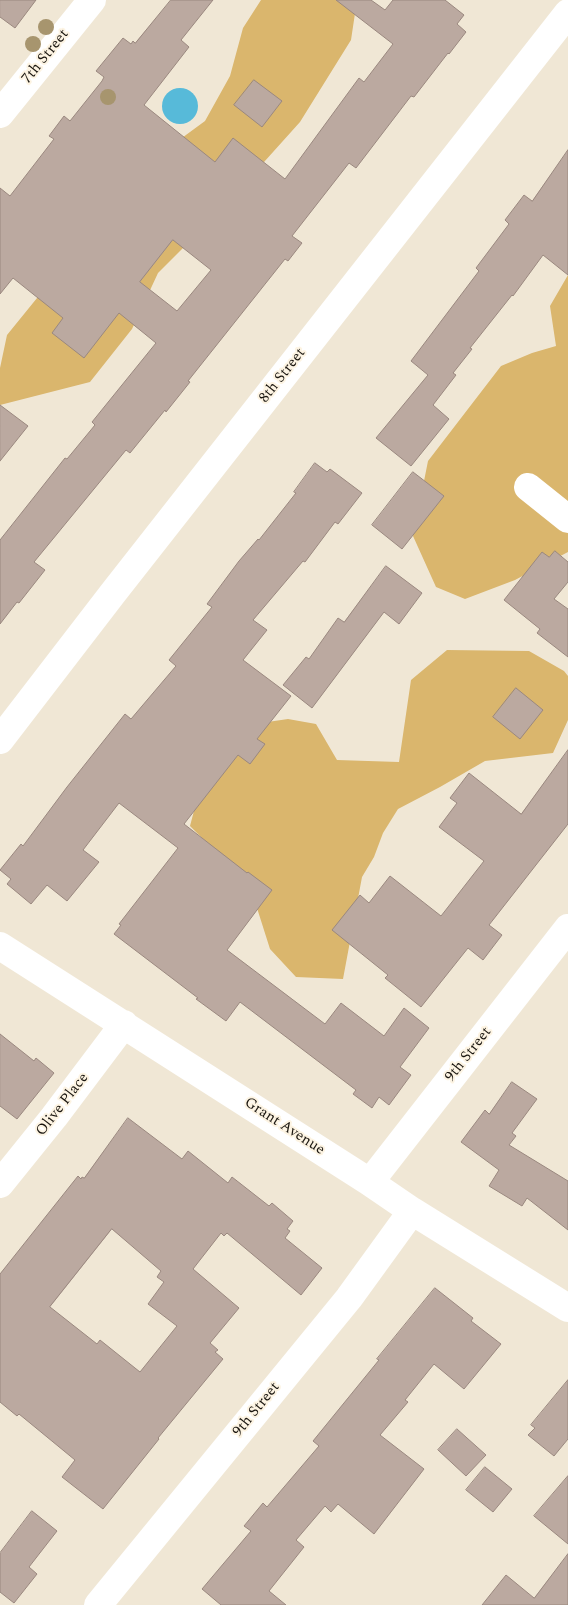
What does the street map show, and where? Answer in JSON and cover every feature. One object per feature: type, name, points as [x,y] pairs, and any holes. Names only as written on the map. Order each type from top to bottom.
[{"type":"street","name":"7th Street","points":[[0,114],[9,83],[92,0]]},
{"type":"street","name":"8th Street","points":[[0,740],[140,558],[568,13]]},
{"type":"street","points":[[528,487],[568,519]]},
{"type":"street","name":"9th Street","points":[[370,1182],[568,928]]},
{"type":"street","name":"Grant Avenue","points":[[0,946],[370,1182],[412,1211],[568,1308]]},
{"type":"street","name":"Olive Place","points":[[0,1184],[54,1117],[124,1024]]},
{"type":"street","name":"9th Street","points":[[98,1605],[349,1298],[412,1211]]},
{"type":"shaded area","points":[[261,0],[357,0],[351,40],[300,122],[220,211],[158,273],[132,329],[90,382],[0,405],[0,368],[7,335],[145,165],[205,121],[230,76],[243,28]]},
{"type":"shaded area","points":[[568,275],[568,552],[515,580],[465,599],[436,587],[413,536],[428,461],[501,366],[532,353],[556,346],[550,306]]},
{"type":"shaded area","points":[[447,650],[529,651],[564,671],[568,676],[568,720],[553,753],[485,761],[398,809],[383,833],[374,857],[362,877],[343,979],[296,977],[270,949],[250,886],[190,826],[200,788],[254,724],[288,719],[316,724],[337,760],[399,762],[411,680]]},
{"type":"water","points":[[180,88],[187,89],[193,93],[197,99],[197,113],[193,119],[187,123],[180,124],[173,123],[167,119],[163,113],[162,106],[163,99],[167,93],[173,89]]},
{"type":"building","points":[[0,0],[36,0],[15,28],[0,17]]},
{"type":"building","points":[[171,0],[213,0],[181,40],[189,47],[144,105],[215,162],[233,138],[285,179],[359,78],[364,82],[393,44],[336,0],[371,0],[385,10],[393,0],[445,0],[464,15],[457,24],[466,32],[414,97],[411,96],[356,168],[349,163],[292,236],[302,243],[288,261],[285,259],[188,381],[190,382],[166,412],[165,410],[130,453],[126,450],[34,562],[45,570],[0,624],[0,540],[65,458],[67,459],[95,425],[92,422],[156,343],[119,313],[84,358],[52,333],[63,318],[13,278],[0,294],[0,188],[10,196],[54,139],[49,136],[64,116],[70,121],[102,81],[104,77],[96,71],[123,38],[131,44],[133,41],[135,43]],"holes":[[[173,240],[211,270],[177,311],[140,282]]]},
{"type":"building","points":[[254,80],[282,101],[262,127],[234,105]]},
{"type":"building","points":[[568,150],[568,275],[543,255],[513,296],[470,348],[472,349],[453,373],[456,375],[433,405],[449,419],[411,466],[376,438],[428,375],[411,361],[479,271],[476,268],[509,224],[505,220],[524,195],[532,201]]},
{"type":"building","points":[[0,405],[28,426],[0,461]]},
{"type":"building","points":[[315,463],[327,472],[330,469],[362,493],[338,524],[335,522],[305,562],[303,561],[253,620],[267,630],[243,660],[291,696],[257,739],[265,744],[250,764],[238,755],[184,824],[272,890],[227,950],[325,1024],[341,1003],[384,1036],[404,1008],[429,1028],[400,1067],[411,1075],[389,1105],[379,1097],[372,1108],[353,1094],[356,1090],[240,1002],[226,1021],[114,934],[121,925],[119,924],[178,848],[119,803],[83,850],[99,862],[67,901],[47,885],[31,904],[7,884],[11,879],[0,870],[21,844],[23,846],[125,714],[131,719],[176,666],[169,660],[212,607],[207,604],[239,561],[259,540],[296,493],[294,492]]},
{"type":"building","points":[[413,472],[444,496],[402,549],[372,525]]},
{"type":"building","points":[[555,551],[568,562],[568,582],[554,599],[568,609],[568,657],[537,633],[540,629],[504,600],[542,552],[549,557]]},
{"type":"building","points":[[386,566],[422,593],[399,624],[384,612],[312,708],[283,685],[306,657],[309,659],[338,618],[344,622]]},
{"type":"building","points":[[516,688],[543,710],[520,739],[493,717]]},
{"type":"building","points":[[568,750],[568,824],[489,925],[502,935],[483,960],[468,948],[421,1007],[385,978],[388,975],[332,930],[360,895],[369,903],[390,876],[441,916],[484,861],[439,827],[457,803],[450,798],[469,773],[521,814]]},
{"type":"building","points":[[0,1034],[34,1061],[36,1058],[54,1073],[17,1119],[0,1106]]},
{"type":"building","points":[[512,1082],[537,1099],[512,1133],[516,1136],[509,1145],[568,1181],[568,1230],[527,1198],[522,1206],[489,1186],[499,1170],[461,1142],[485,1110],[489,1114]]},
{"type":"building","points":[[128,1118],[182,1159],[188,1151],[228,1183],[232,1177],[269,1206],[272,1203],[293,1221],[287,1229],[290,1231],[285,1238],[322,1268],[301,1295],[227,1233],[224,1236],[221,1233],[193,1269],[239,1308],[210,1343],[218,1350],[215,1352],[223,1359],[103,1509],[62,1477],[75,1460],[19,1414],[17,1416],[0,1402],[0,1274],[78,1176],[81,1179],[82,1177],[84,1178]],"holes":[[[112,1229],[161,1271],[157,1277],[164,1282],[148,1304],[177,1326],[140,1372],[100,1340],[97,1344],[50,1307]]]},
{"type":"building","points":[[435,1288],[473,1318],[471,1321],[501,1344],[464,1389],[434,1364],[405,1400],[408,1402],[380,1435],[424,1469],[374,1534],[338,1504],[331,1512],[325,1506],[296,1540],[304,1547],[269,1591],[286,1605],[221,1605],[202,1589],[251,1531],[244,1526],[263,1503],[267,1507],[319,1446],[313,1441]]},
{"type":"building","points":[[568,1380],[568,1439],[554,1456],[528,1435],[535,1428],[531,1425]]},
{"type":"building","points":[[457,1429],[486,1455],[466,1476],[438,1450]]},
{"type":"building","points":[[485,1467],[512,1489],[493,1512],[466,1490]]},
{"type":"building","points":[[568,1476],[568,1544],[534,1516]]},
{"type":"building","points":[[32,1511],[57,1531],[29,1567],[37,1574],[14,1603],[0,1592],[0,1553]]},
{"type":"building","points":[[568,1554],[568,1605],[482,1605],[506,1575],[534,1598]]}]
